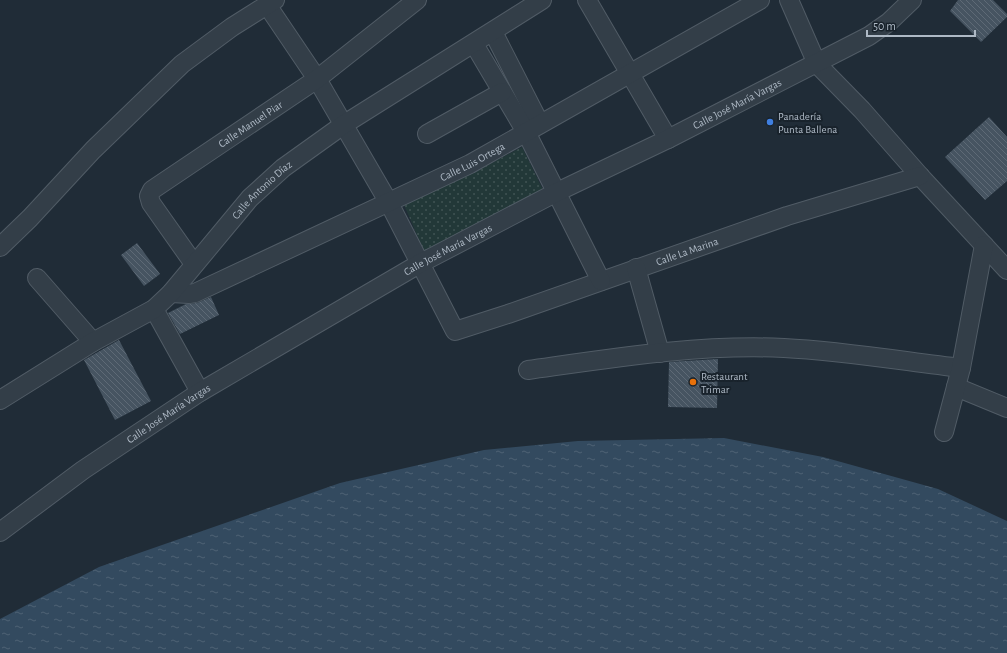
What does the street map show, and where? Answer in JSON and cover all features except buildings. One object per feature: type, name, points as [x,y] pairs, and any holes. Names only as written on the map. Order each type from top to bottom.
[{"type":"street","name":"Calle Manuel Piar","points":[[194,264],[150,203],[149,196],[152,190],[317,79],[417,0]]},
{"type":"street","name":"Calle Antonio Díaz","points":[[0,400],[93,342],[154,309],[171,293],[250,198],[284,168],[343,125],[542,0]]},
{"type":"street","points":[[587,0],[668,138]]},
{"type":"street","name":"Calle Luis Ortega","points":[[171,293],[195,293],[470,164],[760,0]]},
{"type":"street","points":[[789,0],[817,64],[862,110],[920,176],[1007,270]]},
{"type":"street","name":"Calle José María Vargas","points":[[0,532],[83,470],[200,392],[419,264],[555,193],[817,64],[869,36],[889,22],[912,0]]},
{"type":"street","points":[[0,247],[30,218],[93,150],[182,64],[232,28],[271,3],[389,203],[419,264]]},
{"type":"street","points":[[493,32],[533,128],[555,193],[601,281]]},
{"type":"street","points":[[474,44],[502,92],[533,128]]},
{"type":"street","points":[[427,134],[502,92]]},
{"type":"street","name":"Calle La Marina","points":[[419,264],[455,330],[508,314],[787,216],[920,176]]},
{"type":"street","points":[[944,432],[961,368],[984,245]]},
{"type":"street","points":[[636,268],[660,353]]},
{"type":"street","points":[[37,278],[93,342]]},
{"type":"street","points":[[154,309],[200,392]]},
{"type":"street","points":[[528,370],[660,353],[720,349],[783,348],[961,368]]},
{"type":"street","points":[[956,387],[1007,408]]},
{"type":"green space","points":[[522,147],[543,190],[424,251],[404,205],[471,174]]},
{"type":"water","points":[[724,438],[823,457],[938,489],[1007,521],[1007,653],[0,653],[0,619],[99,567],[340,483],[484,450],[578,441]]},
{"type":"place","name":"Panadería Punta Ballena","points":[[770,122]]},
{"type":"place","name":"Restaurant Trimar","points":[[693,382]]}]
